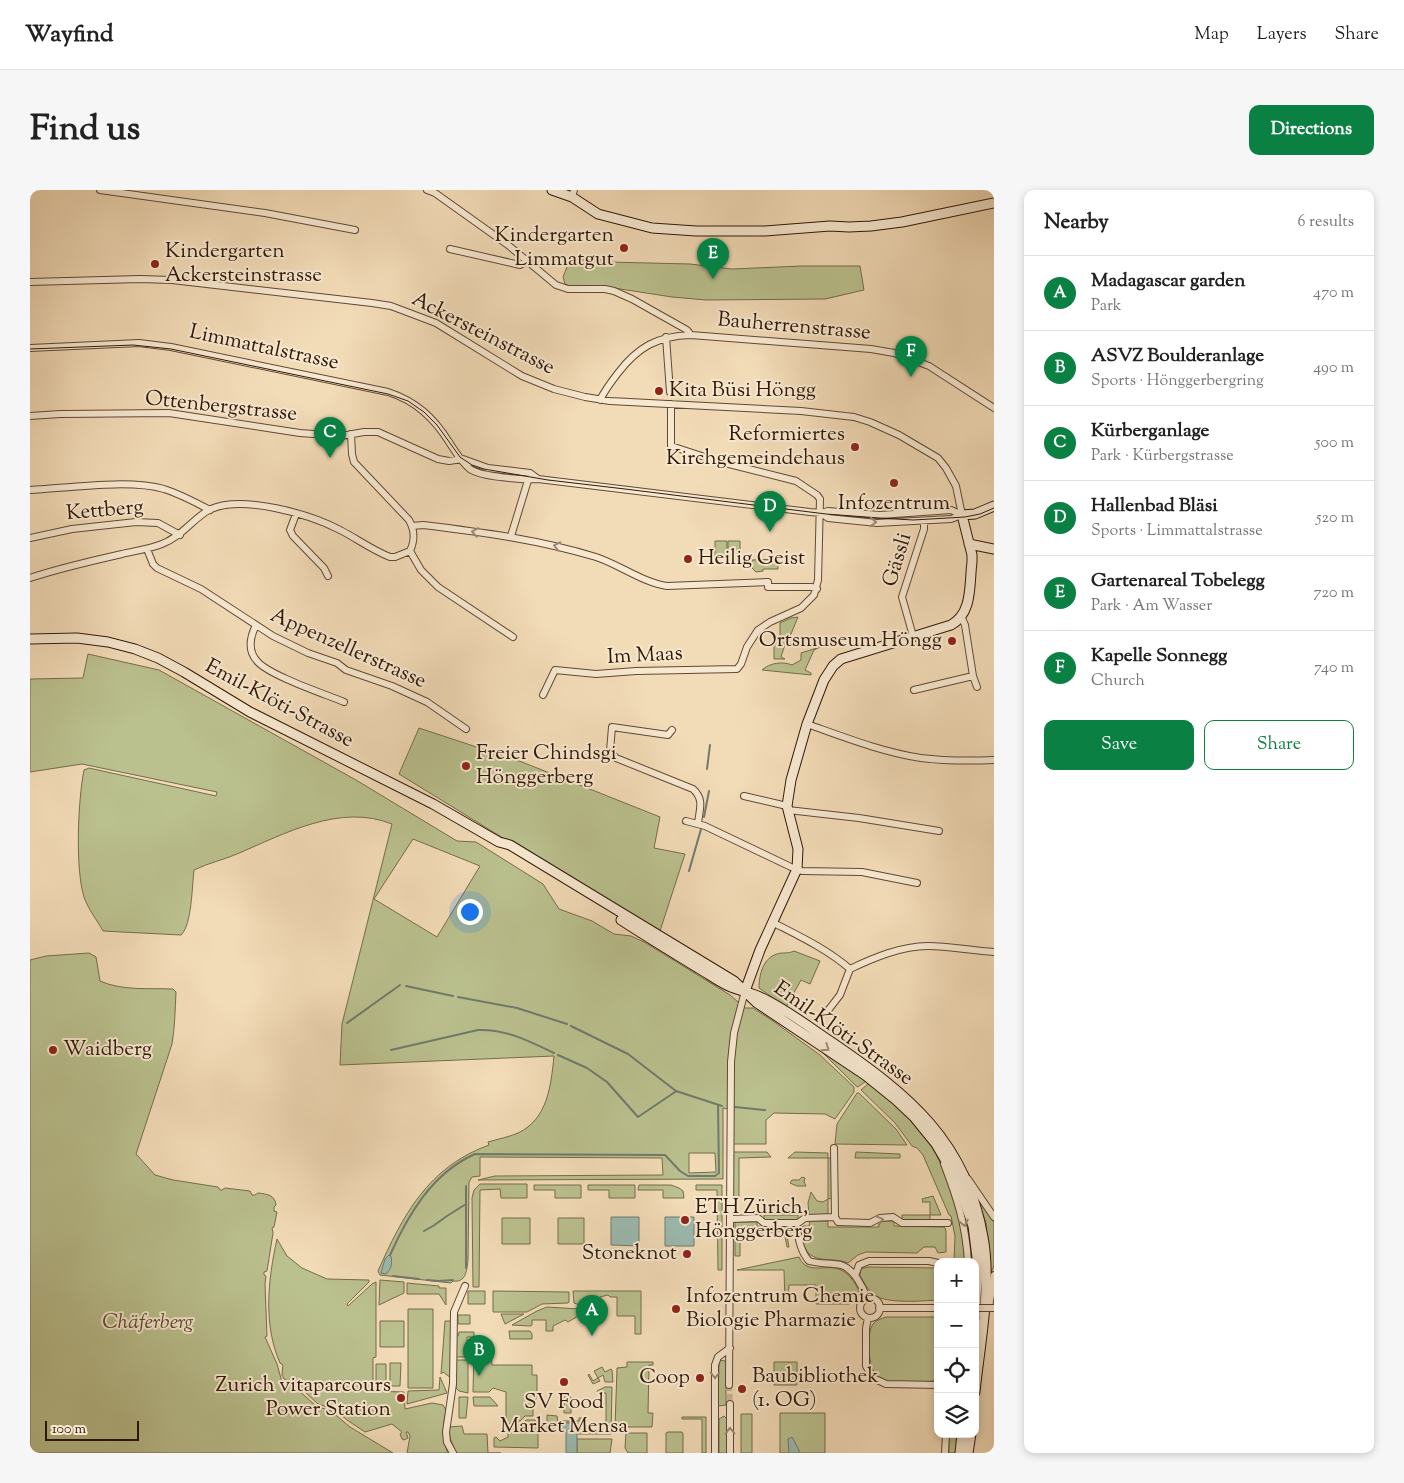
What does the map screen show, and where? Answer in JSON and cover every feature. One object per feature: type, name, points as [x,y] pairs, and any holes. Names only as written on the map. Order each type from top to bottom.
[{"type":"street","points":[[100,190],[265,213],[355,230]]},
{"type":"street","points":[[426,190],[435,193],[508,244],[550,280],[563,288],[614,291],[687,330],[691,335]]},
{"type":"street","points":[[552,190],[573,194],[598,214],[652,228],[715,231],[765,231],[830,226],[849,228],[871,226],[902,222],[994,203]]},
{"type":"street","points":[[450,249],[520,265],[527,261]]},
{"type":"street","name":"Ackersteinstrasse","points":[[30,282],[172,280],[391,306],[436,323],[508,369],[537,383],[569,394],[600,400],[837,414],[870,422],[914,443],[938,458],[956,486],[962,515]]},
{"type":"street","name":"Bauherrenstrasse","points":[[666,337],[691,335],[871,349],[894,353],[929,366],[994,408]]},
{"type":"street","points":[[600,400],[604,391],[635,353],[651,343],[666,337],[670,392]]},
{"type":"street","name":"Limmattalstrasse","points":[[30,348],[60,345],[139,344],[171,346],[388,392],[402,396],[424,411],[441,429],[462,459]]},
{"type":"street","points":[[412,526],[438,527],[511,536],[564,548],[619,566],[661,585],[677,587],[768,582],[768,588],[812,587],[816,589],[821,513],[820,500],[817,495],[796,480],[717,461],[671,446],[670,404]]},
{"type":"street","name":"Ottenbergstrasse","points":[[30,416],[169,413],[300,433],[341,436],[364,432],[378,432],[438,459],[449,462],[462,459]]},
{"type":"street","points":[[351,434],[354,462],[409,520],[414,539],[410,551],[421,570],[438,587],[513,637]]},
{"type":"street","points":[[462,459],[488,468],[538,479],[821,513],[828,511],[924,521],[951,519],[962,515],[975,514],[994,506]]},
{"type":"street","points":[[511,536],[529,476]]},
{"type":"street","points":[[30,490],[128,484],[152,486],[178,494],[210,510]]},
{"type":"street","points":[[30,578],[148,549],[165,543],[180,535],[210,510],[225,505],[246,504],[317,520],[390,557],[410,551]]},
{"type":"street","points":[[893,518],[916,511],[951,510],[962,515]]},
{"type":"street","points":[[296,514],[290,530],[292,536],[324,568],[328,576]]},
{"type":"street","points":[[729,1385],[731,1062],[734,1032],[745,991],[772,922],[797,869],[798,849],[788,808],[791,780],[807,724],[824,680],[836,662],[852,655],[950,625],[962,618],[966,609],[972,562],[962,515]]},
{"type":"street","name":"Gässli","points":[[913,636],[902,597],[924,530],[924,521]]},
{"type":"street","name":"Kettberg","points":[[30,538],[72,529],[136,522],[158,523],[180,535]]},
{"type":"street","points":[[969,544],[994,549]]},
{"type":"street","name":"Appenzellerstrasse","points":[[148,549],[153,564],[157,568],[201,589],[273,636],[308,653],[337,664],[346,670],[392,686],[427,702],[466,729]]},
{"type":"street","name":"Im Maas","points":[[543,695],[555,670],[596,674],[636,671],[737,669],[741,664],[747,647],[758,630],[770,622],[801,608],[810,600],[816,589]]},
{"type":"street","points":[[962,618],[966,629],[973,676],[977,687]]},
{"type":"street","points":[[256,625],[250,644],[252,654],[257,661],[271,672],[344,702]]},
{"type":"street","name":"Emil-Klöti-Strasse","points":[[30,639],[78,638],[108,642],[135,649],[158,658],[250,712],[425,800],[499,842],[510,845],[734,981],[757,1004],[865,1075],[896,1100],[914,1117],[936,1144],[957,1180],[973,1226],[978,1266],[976,1303]]},
{"type":"street","points":[[914,690],[973,676]]},
{"type":"street","points":[[807,724],[871,746],[921,758],[994,760]]},
{"type":"street","points":[[672,730],[668,736],[612,727],[610,751],[616,758],[693,789],[699,795],[702,803],[698,824]]},
{"type":"street","points":[[744,796],[788,808],[939,831]]},
{"type":"street","points":[[686,821],[705,826],[802,871],[862,872],[917,882]]},
{"type":"street","points":[[772,922],[812,943],[850,969]]},
{"type":"street","points":[[826,1013],[840,996],[850,969],[880,957],[928,946],[994,952]]},
{"type":"street","name":"Emil-Klöti-Strasse","points":[[745,991],[761,997],[803,1023],[898,1090],[930,1122],[941,1136],[962,1170],[978,1212],[984,1239],[986,1288],[979,1358]]},
{"type":"street","points":[[936,1144],[960,1208],[968,1258]]},
{"type":"street","points":[[834,1148],[835,1217],[838,1222],[870,1223],[880,1218],[893,1218],[902,1223],[948,1223]]},
{"type":"street","points":[[962,1170],[994,1217]]},
{"type":"street","points":[[730,1219],[758,1218],[764,1223],[798,1224],[805,1218],[835,1217]]},
{"type":"street","points":[[797,1229],[804,1257],[809,1261],[840,1265],[849,1269],[867,1299],[877,1302],[879,1308],[875,1317],[868,1318],[862,1315],[860,1309],[862,1303],[867,1299]]},
{"type":"street","points":[[854,1276],[859,1264],[869,1261],[934,1262]]},
{"type":"street","points":[[981,1341],[987,1324],[994,1275]]},
{"type":"street","points":[[453,1453],[447,1442],[446,1432],[453,1384],[454,1312],[465,1286]]},
{"type":"street","points":[[879,1308],[934,1308]]},
{"type":"street","points":[[979,1308],[994,1308]]},
{"type":"street","points":[[868,1318],[866,1328],[866,1366],[873,1378],[886,1384],[934,1385]]},
{"type":"street","points":[[715,1453],[715,1365],[718,1357],[730,1348]]},
{"type":"street","points":[[730,1404],[730,1453]]},
{"type":"street","points":[[945,1453],[946,1438]]},
{"type":"street","points":[[960,1453],[961,1438]]},
{"type":"street","points":[[970,1453],[971,1438]]},
{"type":"green space","points":[[568,259],[690,264],[732,269],[860,266],[864,290],[825,299],[706,300],[672,297],[614,288],[570,286],[565,284],[563,277]]},
{"type":"green space","points":[[715,541],[727,541],[727,557],[715,557]]},
{"type":"green space","points":[[728,541],[740,541],[740,557],[728,557]]},
{"type":"green space","points":[[778,559],[778,569],[763,569],[763,571],[756,572],[752,568],[752,560]]},
{"type":"green space","points":[[798,617],[791,634],[788,635],[781,657],[785,659],[774,659],[774,646],[780,637],[780,623]]},
{"type":"green space","points":[[820,647],[814,650],[805,670],[811,673],[811,675],[762,670],[776,663],[792,665],[801,660],[801,653]]},
{"type":"green space","points":[[88,654],[159,670],[356,780],[457,841],[476,842],[543,884],[559,909],[592,921],[614,934],[631,936],[646,943],[730,995],[745,1008],[753,1008],[773,1021],[820,1055],[854,1087],[854,1092],[835,1119],[825,1114],[774,1113],[766,1120],[766,1144],[733,1144],[733,1110],[723,1108],[723,1179],[478,1180],[495,1176],[663,1175],[662,1158],[480,1157],[480,1176],[472,1177],[469,1182],[468,1260],[463,1278],[451,1283],[380,1275],[378,1271],[397,1231],[420,1195],[434,1180],[449,1166],[468,1154],[489,1145],[488,1142],[518,1133],[536,1119],[546,1100],[554,1056],[340,1065],[342,1024],[392,824],[372,818],[332,819],[313,824],[293,830],[194,870],[189,914],[185,930],[181,935],[103,931],[84,897],[79,869],[79,816],[84,770],[89,768],[216,796],[217,792],[82,764],[30,772],[30,679],[83,678]],"holes":[[[413,839],[480,866],[437,937],[374,899]],[[689,1153],[715,1153],[716,1172],[689,1173]]]},
{"type":"green space","points":[[419,728],[522,762],[660,817],[654,848],[685,854],[659,934],[399,774]]},
{"type":"green space","points":[[794,951],[820,961],[810,984],[801,980],[786,1007],[759,988],[760,978],[768,959],[779,953]]},
{"type":"green space","name":"Chäferberg","points":[[89,953],[96,957],[100,981],[117,986],[173,989],[176,992],[172,1044],[136,1154],[155,1175],[173,1180],[218,1187],[220,1190],[225,1188],[250,1191],[252,1195],[264,1194],[274,1199],[276,1205],[274,1211],[277,1212],[274,1227],[272,1228],[273,1233],[267,1271],[264,1272],[266,1276],[267,1336],[265,1337],[277,1364],[282,1382],[296,1388],[316,1406],[331,1411],[350,1427],[393,1453],[30,1453],[30,960],[46,956]]},
{"type":"green space","points":[[817,1047],[866,1081],[858,1087],[856,1086]]},
{"type":"green space","points":[[869,1083],[908,1115],[919,1127],[943,1169],[963,1229],[967,1228],[961,1205],[970,1227],[974,1258],[954,1258],[955,1236],[951,1216],[923,1155],[917,1148],[912,1146],[895,1123],[861,1090]]},
{"type":"green space","points":[[857,1093],[896,1129],[907,1145],[835,1144],[837,1124]]},
{"type":"green space","points":[[733,1152],[767,1152],[771,1157],[739,1158],[739,1199],[733,1198]]},
{"type":"green space","points":[[795,1152],[828,1153],[828,1158],[788,1158]]},
{"type":"green space","points":[[856,1152],[900,1154],[900,1158],[855,1158]]},
{"type":"green space","points":[[828,1158],[832,1158],[832,1198],[828,1199]]},
{"type":"green space","points":[[802,1177],[805,1178],[806,1186],[797,1186],[790,1183],[792,1180],[799,1180]]},
{"type":"green space","points":[[480,1184],[527,1184],[527,1198],[501,1198],[500,1189],[480,1190],[479,1287],[473,1287],[472,1198],[474,1190]]},
{"type":"green space","points":[[534,1185],[581,1185],[581,1198],[555,1198],[555,1190],[534,1190]]},
{"type":"green space","points":[[588,1185],[635,1185],[635,1198],[609,1198],[609,1190],[588,1190]]},
{"type":"green space","points":[[639,1185],[671,1185],[683,1191],[684,1198],[663,1198],[663,1190],[638,1190]]},
{"type":"green space","points":[[696,1185],[722,1185],[722,1270],[718,1270],[717,1190],[696,1190]]},
{"type":"green space","points":[[811,1192],[817,1201],[823,1202],[828,1199],[828,1216],[809,1215],[808,1203]]},
{"type":"green space","points":[[933,1196],[941,1215],[930,1215],[930,1202],[922,1202],[922,1199]]},
{"type":"green space","points":[[978,1200],[994,1222],[994,1266],[990,1275],[986,1223]]},
{"type":"green space","points":[[764,1215],[798,1215],[798,1221],[764,1221]]},
{"type":"green space","points":[[902,1215],[930,1215],[930,1221],[902,1221]]},
{"type":"green space","points":[[502,1218],[530,1218],[530,1244],[502,1244]]},
{"type":"green space","points":[[558,1218],[584,1218],[584,1244],[558,1244]]},
{"type":"green space","points":[[810,1221],[828,1221],[828,1227],[879,1227],[880,1221],[894,1221],[894,1226],[943,1227],[946,1231],[946,1252],[938,1253],[935,1247],[924,1247],[917,1253],[866,1252],[858,1255],[848,1263],[817,1258],[807,1251],[801,1236],[801,1229],[803,1226],[809,1226]]},
{"type":"green space","points":[[735,1222],[757,1222],[757,1225],[743,1230],[743,1238],[740,1241],[740,1256],[735,1256],[735,1236],[740,1235],[740,1228],[738,1228],[738,1234],[735,1234]]},
{"type":"green space","points":[[757,1226],[792,1226],[794,1232],[788,1233],[787,1236],[789,1247],[787,1247],[784,1231],[763,1235],[759,1233]]},
{"type":"green space","points":[[277,1239],[287,1256],[302,1268],[327,1279],[369,1280],[347,1304],[348,1306],[376,1282],[376,1357],[373,1358],[373,1391],[404,1392],[405,1409],[432,1403],[443,1405],[446,1410],[443,1427],[448,1453],[407,1453],[410,1436],[408,1432],[406,1432],[408,1438],[402,1439],[400,1434],[402,1432],[392,1424],[365,1432],[335,1410],[318,1404],[294,1379],[290,1382],[284,1379],[282,1375],[283,1365],[280,1363],[275,1348],[269,1317],[271,1270]]},
{"type":"green space","points":[[799,1257],[803,1263],[812,1268],[836,1268],[847,1274],[859,1291],[858,1300],[849,1304],[816,1304],[816,1285],[789,1285],[788,1303],[785,1303],[784,1270],[737,1270]]},
{"type":"green space","points":[[868,1267],[934,1268],[934,1300],[905,1301],[880,1298],[874,1295],[864,1283],[860,1275],[861,1269]]},
{"type":"green space","points":[[380,1280],[404,1282],[404,1293],[379,1305]]},
{"type":"green space","points":[[407,1283],[446,1288],[446,1305],[439,1294],[407,1294]]},
{"type":"green space","points":[[468,1291],[485,1291],[485,1304],[468,1304]]},
{"type":"green space","points":[[493,1291],[569,1292],[569,1302],[542,1304],[527,1312],[493,1312]]},
{"type":"green space","points":[[573,1291],[641,1291],[641,1334],[635,1334],[635,1316],[617,1316],[617,1297],[610,1297],[608,1295],[600,1297],[600,1315],[574,1303]]},
{"type":"green space","points":[[547,1307],[579,1309],[594,1317],[591,1322],[580,1315],[568,1322],[565,1320],[553,1326],[553,1331],[546,1331],[546,1320],[532,1320],[532,1325],[530,1326],[512,1325]]},
{"type":"green space","points":[[408,1309],[433,1309],[433,1388],[408,1388]]},
{"type":"green space","points":[[501,1314],[524,1314],[505,1324]]},
{"type":"green space","points":[[458,1315],[470,1315],[470,1324],[458,1324]]},
{"type":"green space","points":[[886,1317],[934,1317],[934,1380],[893,1382],[877,1376],[870,1359],[869,1335],[873,1324]]},
{"type":"green space","points":[[380,1321],[404,1321],[404,1347],[380,1347]]},
{"type":"green space","points":[[445,1321],[451,1321],[451,1378],[443,1372],[441,1374]]},
{"type":"green space","points":[[509,1331],[530,1331],[532,1339],[510,1339]]},
{"type":"green space","points":[[459,1332],[474,1332],[474,1337],[467,1337],[468,1357],[456,1357],[456,1336],[458,1336]]},
{"type":"green space","points":[[474,1349],[493,1349],[493,1353],[491,1353],[492,1365],[532,1365],[532,1375],[537,1375],[537,1395],[533,1416],[525,1416],[520,1421],[506,1424],[506,1392],[493,1388],[489,1392],[473,1392]]},
{"type":"green space","points":[[456,1360],[468,1360],[468,1393],[459,1391],[456,1388]]},
{"type":"green space","points":[[720,1360],[726,1363],[726,1405],[718,1406],[719,1363]]},
{"type":"green space","points":[[627,1362],[653,1362],[653,1365],[649,1365],[648,1413],[653,1413],[652,1427],[615,1427],[617,1368],[627,1367]]},
{"type":"green space","points":[[774,1362],[797,1362],[797,1385],[774,1385]]},
{"type":"green space","points":[[390,1363],[401,1363],[400,1386],[390,1386]]},
{"type":"green space","points":[[376,1364],[386,1364],[386,1386],[376,1386]]},
{"type":"green space","points":[[602,1367],[605,1372],[612,1370],[613,1382],[605,1382],[603,1375],[598,1378],[594,1371]]},
{"type":"green space","points":[[588,1375],[593,1381],[598,1378],[600,1381],[593,1384]]},
{"type":"green space","points":[[440,1377],[447,1393],[407,1404],[408,1391],[439,1390]]},
{"type":"green space","points":[[605,1387],[612,1387],[611,1434],[577,1434],[577,1423],[548,1423],[547,1430],[547,1415],[557,1416],[558,1421],[579,1421],[579,1418],[585,1418],[585,1425],[582,1425],[582,1431],[606,1431],[606,1393],[598,1393],[597,1391]]},
{"type":"green space","points":[[568,1395],[571,1397],[571,1413],[564,1413],[564,1397]]},
{"type":"green space","points":[[459,1397],[468,1397],[466,1418],[459,1418]]},
{"type":"green space","points":[[473,1397],[490,1397],[498,1406],[474,1406]]},
{"type":"green space","points":[[780,1413],[825,1413],[825,1453],[780,1453]]},
{"type":"green space","points":[[741,1414],[752,1414],[752,1453],[741,1453]]},
{"type":"green space","points":[[724,1416],[727,1419],[728,1453],[719,1453],[719,1419]]},
{"type":"green space","points":[[682,1417],[706,1417],[706,1453],[702,1453],[702,1419],[682,1419]]},
{"type":"green space","points":[[526,1420],[535,1420],[538,1425],[542,1425],[542,1430],[538,1430],[538,1448],[494,1447],[494,1438],[496,1437],[500,1441],[508,1437],[508,1432],[514,1428],[514,1425],[521,1425]]},
{"type":"green space","points":[[462,1426],[464,1434],[487,1434],[488,1453],[456,1453],[450,1438],[449,1427]]},
{"type":"green space","points":[[682,1432],[683,1453],[666,1453],[666,1433]]},
{"type":"green space","points":[[626,1433],[647,1433],[647,1453],[628,1453],[625,1448]]},
{"type":"green space","points":[[949,1438],[957,1438],[957,1453],[949,1453]]},
{"type":"green space","points":[[577,1439],[612,1439],[610,1453],[577,1453]]},
{"type":"water","points":[[611,1217],[639,1217],[639,1246],[611,1245]]},
{"type":"water","points":[[665,1217],[694,1217],[694,1246],[665,1246]]},
{"type":"water","points":[[389,1255],[391,1256],[390,1268],[386,1274],[381,1273],[385,1259]]},
{"type":"water","points":[[548,1423],[577,1423],[577,1453],[566,1453],[566,1430],[548,1430]]},
{"type":"water","points":[[792,1437],[799,1453],[789,1453],[788,1439]]},
{"type":"waterway","points":[[707,769],[710,745]]},
{"type":"waterway","points":[[704,817],[709,791]]},
{"type":"waterway","points":[[689,871],[701,829]]},
{"type":"waterway","points":[[347,1023],[400,985]]},
{"type":"waterway","points":[[406,986],[453,996]]},
{"type":"waterway","points":[[458,997],[517,1008],[567,1024]]},
{"type":"waterway","points":[[571,1026],[628,1054],[676,1091],[722,1106]]},
{"type":"waterway","points":[[391,1050],[478,1030],[488,1030],[498,1031],[526,1040],[554,1053]]},
{"type":"waterway","points":[[558,1055],[587,1068],[607,1082],[638,1117],[675,1092]]},
{"type":"waterway","points":[[390,1255],[413,1210],[423,1197],[446,1172],[475,1154],[665,1155],[680,1171],[688,1176],[715,1176],[719,1173],[718,1105]]},
{"type":"waterway","points":[[735,1107],[765,1110]]},
{"type":"waterway","points":[[466,1186],[466,1268]]},
{"type":"waterway","points":[[424,1231],[466,1204]]},
{"type":"waterway","points":[[393,1276],[419,1279]]},
{"type":"waterway","points":[[427,1280],[453,1280]]},
{"type":"tunnel","points":[[729,1385],[730,1404]]},
{"type":"tram line","points":[[30,349],[133,345],[171,349],[388,394],[408,401],[424,412],[437,425],[460,457],[472,465],[484,469],[548,480],[826,514],[879,518],[913,520],[965,517],[980,514],[994,508]]},
{"type":"place","name":"Kindergarten Limmatgut","points":[[624,248]]},
{"type":"place","name":"Kindergarten Ackersteinstrasse","points":[[155,264]]},
{"type":"place","name":"Gartenareal Tobelegg","points":[[713,279]]},
{"type":"place","name":"Kapelle Sonnegg","points":[[911,377]]},
{"type":"place","name":"Kita Büsi Höngg","points":[[659,391]]},
{"type":"place","name":"Reformiertes Kirchgemeindehaus","points":[[855,447]]},
{"type":"place","name":"Kürberganlage","points":[[330,458]]},
{"type":"place","name":"Infozentrum","points":[[894,483]]},
{"type":"place","name":"Hallenbad Bläsi","points":[[770,532]]},
{"type":"place","name":"Heilig Geist","points":[[688,559]]},
{"type":"place","name":"Ortsmuseum Höngg","points":[[952,641]]},
{"type":"place","name":"Freier Chindsgi Hönggerberg","points":[[466,766]]},
{"type":"place","name":"Waidberg","points":[[53,1050]]},
{"type":"place","name":"ETH Zürich, Hönggerberg","points":[[685,1220]]},
{"type":"place","name":"Stoneknot","points":[[687,1254]]},
{"type":"place","name":"Infozentrum Chemie Biologie Pharmazie","points":[[676,1309]]},
{"type":"place","name":"Madagascar garden","points":[[592,1336]]},
{"type":"place","name":"ASVZ Boulderanlage","points":[[479,1376]]},
{"type":"place","name":"Coop","points":[[700,1378]]},
{"type":"place","name":"SV Food Market Mensa","points":[[564,1382]]},
{"type":"place","name":"Baubibliothek (1. OG)","points":[[742,1389]]},
{"type":"place","name":"Zurich vitaparcours Power Station","points":[[401,1398]]}]
